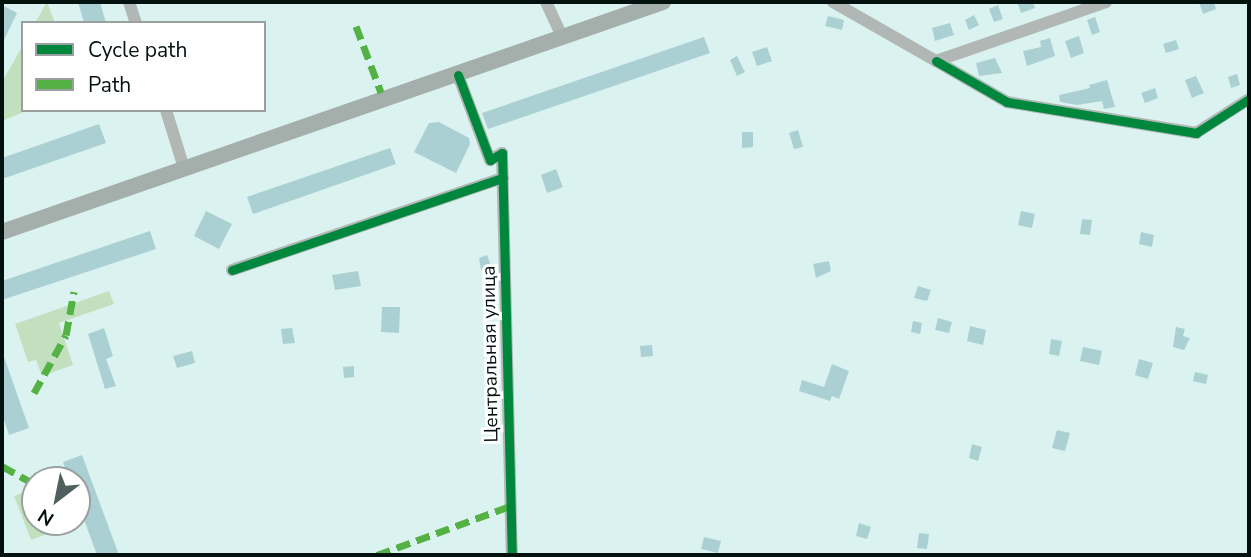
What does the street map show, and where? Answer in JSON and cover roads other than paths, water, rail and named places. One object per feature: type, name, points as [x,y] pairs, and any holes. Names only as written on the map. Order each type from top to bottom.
[{"type":"main road","points":[[2,232],[663,2]]},
{"type":"street","points":[[129,2],[135,21]]},
{"type":"street","points":[[546,2],[562,37]]},
{"type":"street","points":[[833,2],[1007,102],[1196,133],[1249,99]]},
{"type":"street","points":[[936,61],[1106,2]]},
{"type":"street","name":"Центральная улица","points":[[458,75],[490,160],[502,153],[512,555]]},
{"type":"street","points":[[167,112],[184,168]]},
{"type":"street","points":[[232,270],[503,178]]}]
